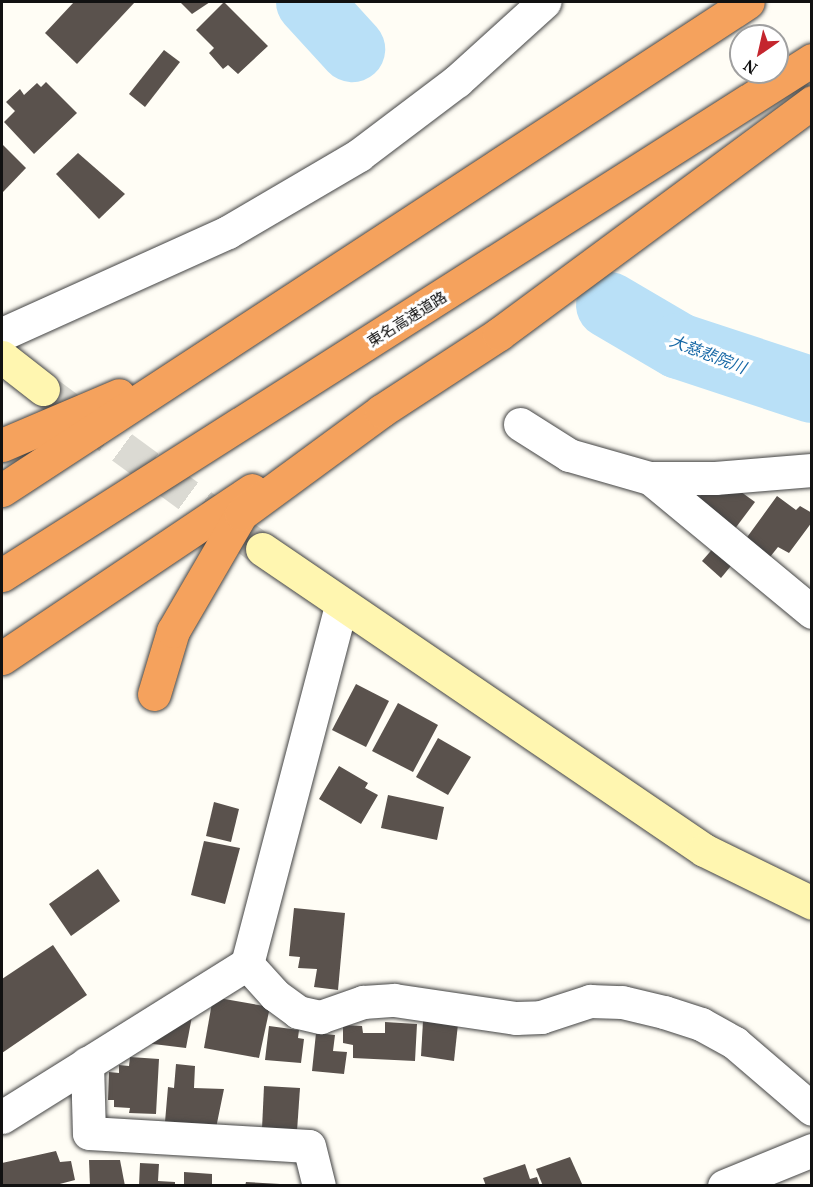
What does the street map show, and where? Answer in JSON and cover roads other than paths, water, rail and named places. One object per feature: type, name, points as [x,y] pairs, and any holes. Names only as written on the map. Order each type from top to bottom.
[{"type":"highway","points":[[2,490],[748,2]]},
{"type":"highway","name":"東名高速道路","points":[[2,575],[812,60]]},
{"type":"highway","points":[[2,658],[224,507],[381,411],[499,334],[812,102]]},
{"type":"highway","points":[[2,445],[195,363]]},
{"type":"highway","points":[[154,694],[173,631],[241,514],[381,411]]},
{"type":"street","points":[[2,334],[228,232],[359,155],[457,81],[543,2]]},
{"type":"street","points":[[2,357],[43,389]]},
{"type":"street","points":[[520,424],[569,454],[650,478],[715,478],[812,470]]},
{"type":"street","points":[[650,478],[812,612]]},
{"type":"street","points":[[262,549],[341,605],[704,850],[812,903]]},
{"type":"street","points":[[2,1117],[247,964],[341,605]]},
{"type":"street","points":[[247,964],[275,995],[298,1012],[320,1017],[363,1002],[394,1000],[516,1018],[541,1017],[590,1001],[622,1002],[664,1012],[701,1024],[735,1043],[812,1109]]},
{"type":"street","points":[[87,1063],[89,1133],[309,1146],[319,1185]]},
{"type":"street","points":[[724,1185],[812,1150]]},
{"type":"waterway","points":[[309,2],[352,49]]},
{"type":"waterway","name":"大慈悲院川","points":[[609,305],[679,346],[812,390]]},
{"type":"tunnel","points":[[43,389],[262,549]]}]
